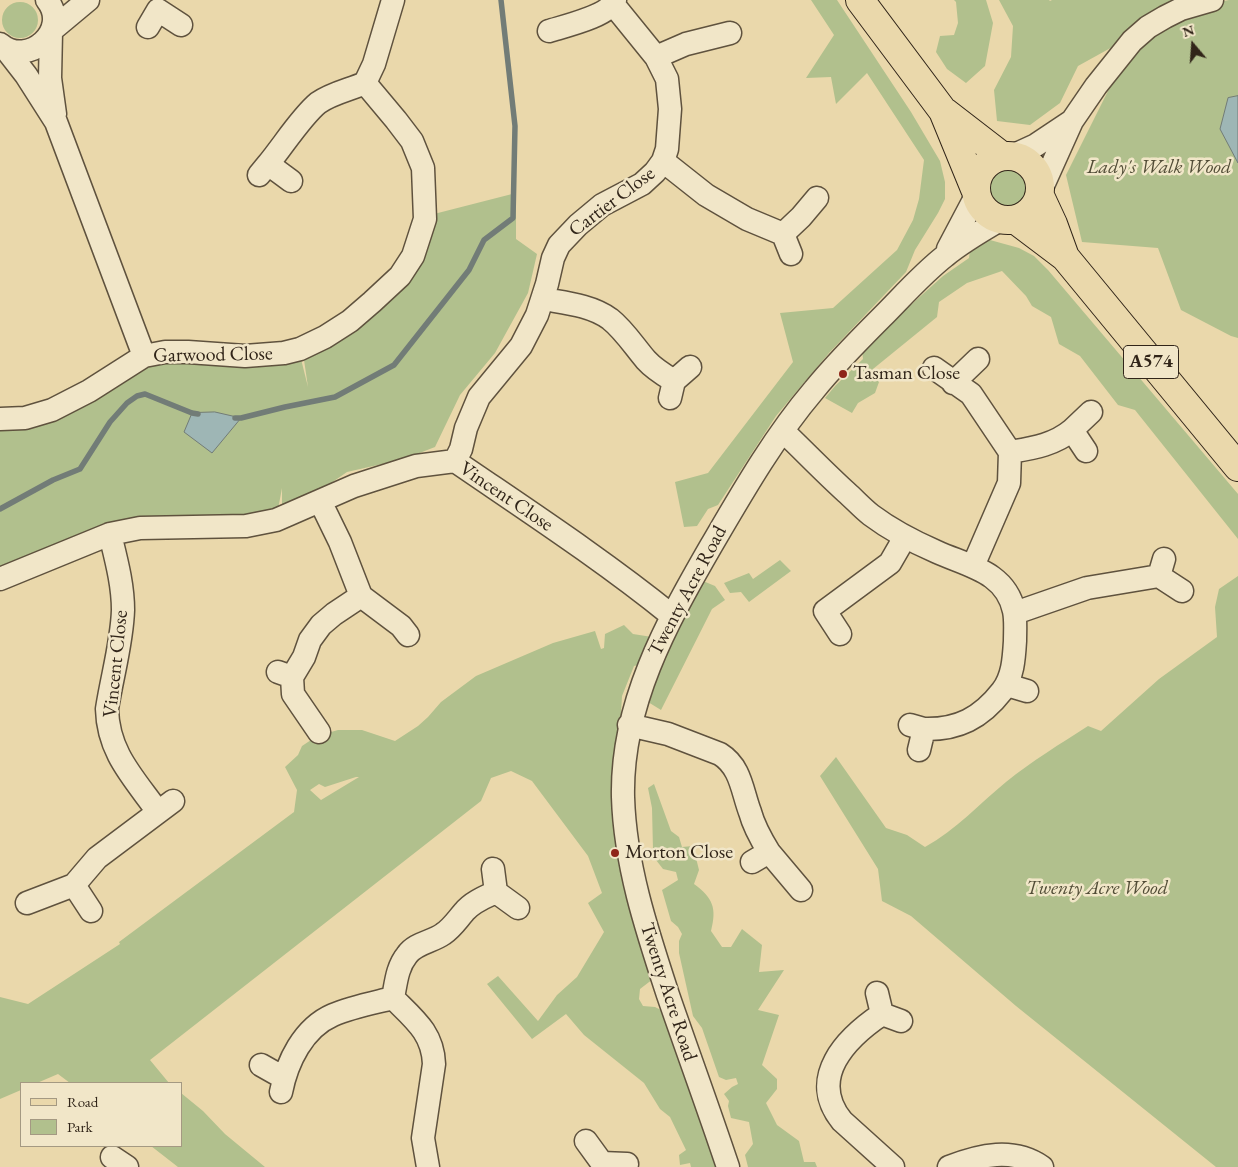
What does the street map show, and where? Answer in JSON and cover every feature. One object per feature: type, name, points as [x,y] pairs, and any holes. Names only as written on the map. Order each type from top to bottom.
[{"type":"main road","name":"A574","points":[[860,0],[944,111],[985,211],[1008,220],[1065,257],[1238,467]]},
{"type":"main road","name":"A574","points":[[944,111],[1007,156],[1022,159],[1030,164],[1040,180],[1040,193],[1065,257]]},
{"type":"main road","points":[[976,192],[980,171],[994,159],[1007,156]]},
{"type":"main road","points":[[1008,220],[1031,212],[1040,193]]},
{"type":"street","name":"Garwood Close","points":[[47,0],[53,12],[54,21],[50,78],[56,122]]},
{"type":"street","points":[[2,47],[16,52],[26,52],[37,48],[46,41],[52,31],[88,0]]},
{"type":"street","points":[[290,182],[264,169],[306,115],[319,103],[332,95],[365,83],[374,64],[393,0]]},
{"type":"street","points":[[1040,193],[1072,121],[1117,58],[1132,41],[1148,27],[1181,9],[1212,0]]},
{"type":"street","name":"Cartier Close","points":[[455,462],[479,397],[521,346],[537,315],[553,258],[559,246],[566,236],[602,205],[642,184],[655,172],[663,161],[667,149],[669,93],[666,79],[656,57],[614,2],[602,12],[587,19],[549,31]]},
{"type":"street","points":[[157,12],[181,25]]},
{"type":"street","points":[[656,57],[686,44],[730,33]]},
{"type":"street","name":"Garwood Close","points":[[2,47],[26,75],[56,122],[144,356]]},
{"type":"street","name":"Garwood Close","points":[[0,419],[25,418],[52,410],[89,391],[144,356],[165,352],[188,352],[245,356],[284,353],[300,349],[325,337],[350,321],[400,276],[413,256],[425,219],[423,168],[412,141],[365,83]]},
{"type":"street","points":[[1007,156],[1036,146],[1072,121]]},
{"type":"street","name":"Cartier Close","points":[[663,161],[714,200],[787,244],[802,217],[817,197]]},
{"type":"street","name":"Twenty Acre Road","points":[[944,256],[963,225],[976,192]]},
{"type":"street","name":"Twenty Acre Road","points":[[728,1167],[652,947],[634,882],[623,800],[624,751],[630,725],[649,666],[671,615],[722,526],[783,431],[811,392],[833,367],[944,256],[976,234],[1008,220]]},
{"type":"street","points":[[543,299],[583,306],[609,318],[621,329],[647,361],[660,372],[678,382]]},
{"type":"street","points":[[954,383],[978,359]]},
{"type":"street","points":[[934,368],[971,394],[1010,452],[1009,483],[974,566]]},
{"type":"street","points":[[1010,452],[1048,445],[1062,439],[1091,412]]},
{"type":"street","points":[[1072,430],[1086,451]]},
{"type":"street","points":[[783,431],[870,514],[905,537],[938,553],[974,566],[995,578],[1012,601],[1015,612],[1013,667],[1017,688],[969,720],[948,728],[917,726],[918,750]]},
{"type":"street","name":"Vincent Close","points":[[0,579],[110,534],[140,528],[246,526],[260,524],[276,520],[354,486],[416,466],[455,462],[542,520],[648,596],[671,615]]},
{"type":"street","points":[[320,501],[340,542],[350,573],[361,596],[401,626],[408,635]]},
{"type":"street","name":"Vincent Close","points":[[25,904],[74,885],[97,858],[166,806],[115,750],[110,737],[107,709],[122,626],[123,607],[120,578],[110,534]]},
{"type":"street","points":[[840,634],[825,611],[890,563],[905,537]]},
{"type":"street","points":[[1015,612],[1087,588],[1161,568],[1182,591]]},
{"type":"street","points":[[319,732],[293,694],[285,674],[304,657],[310,640],[320,625],[361,596]]},
{"type":"street","points":[[630,725],[668,734],[727,758],[739,776],[758,834],[760,857],[801,890]]},
{"type":"street","points":[[493,869],[496,892],[518,908]]},
{"type":"street","points":[[74,885],[91,911]]},
{"type":"street","points":[[393,998],[399,968],[408,952],[416,946],[442,935],[451,928],[465,910],[496,892]]},
{"type":"street","points":[[261,1065],[282,1085],[304,1038],[322,1020],[335,1014],[393,998]]},
{"type":"street","points":[[393,998],[426,1033],[434,1053],[423,1138],[428,1167]]},
{"type":"street","points":[[886,1009],[856,1034],[838,1056],[830,1076],[828,1095],[835,1112],[842,1121],[893,1167]]},
{"type":"street","points":[[586,1141],[601,1165],[627,1164]]},
{"type":"street","points":[[949,1167],[971,1159],[1001,1154],[1024,1157],[1042,1167]]},
{"type":"green space","points":[[811,0],[837,0],[911,112],[940,161],[945,182],[945,199],[915,250],[906,272],[829,353],[776,416],[718,505],[708,509],[697,526],[684,527],[675,482],[708,473],[793,362],[780,313],[833,308],[897,250],[913,220],[919,199],[924,160],[867,73],[836,104],[831,77],[806,78],[834,35]]},
{"type":"green space","points":[[954,0],[986,0],[993,23],[985,66],[966,83],[947,69],[936,52],[940,36],[954,35],[958,23],[956,2]]},
{"type":"green space","points":[[999,0],[1223,0],[1181,9],[1078,66],[1060,103],[1030,125],[997,121],[994,90],[1011,57],[1013,26]]},
{"type":"green space","name":"Lady's Walk Wood","points":[[1238,0],[1238,338],[1181,310],[1158,248],[1082,242],[1066,175],[1110,87],[1132,55],[1161,25],[1196,7]]},
{"type":"green space","points":[[20,2],[27,3],[33,7],[37,13],[37,27],[33,33],[27,37],[20,38],[13,37],[7,33],[3,27],[2,20],[3,13],[7,7],[13,3]]},
{"type":"green space","points":[[1008,170],[1022,175],[1027,189],[1022,203],[1008,208],[994,203],[989,189],[994,175]]},
{"type":"green space","points":[[516,193],[516,239],[537,254],[528,293],[495,353],[460,395],[435,447],[404,459],[347,472],[282,517],[282,488],[276,520],[112,534],[0,575],[0,419],[5,419],[144,356],[299,351],[308,387],[304,360],[358,328],[434,214]]},
{"type":"green space","points":[[990,240],[1019,248],[1034,256],[1048,270],[1238,494],[1238,539],[1135,410],[1118,405],[1080,356],[1059,344],[1051,317],[1032,306],[1026,296],[1002,271],[967,283],[939,302],[937,317],[873,369],[879,382],[875,393],[858,403],[852,413],[825,398],[863,359],[862,349],[895,314],[904,311],[943,276],[969,258],[970,250]]},
{"type":"green space","points":[[780,560],[791,571],[749,602],[741,592],[730,593],[724,583],[749,573],[753,579]]},
{"type":"green space","name":"Twenty Acre Wood","points":[[1238,576],[1238,1167],[1216,1167],[1016,1006],[911,916],[882,901],[878,869],[820,776],[836,757],[886,828],[907,835],[925,847],[947,833],[1006,782],[1046,753],[1088,726],[1101,731],[1159,679],[1217,637],[1215,607],[1219,589]]},
{"type":"green space","points":[[703,581],[715,586],[725,600],[712,609],[661,710],[648,702],[673,640]]},
{"type":"green space","points":[[624,625],[633,634],[652,637],[643,664],[634,666],[622,696],[615,815],[653,979],[640,989],[639,999],[643,1006],[655,1007],[661,1010],[690,1086],[692,1100],[703,1110],[721,1167],[691,1167],[690,1163],[680,1165],[679,1155],[686,1150],[670,1117],[660,1109],[644,1083],[584,1035],[566,1014],[532,1039],[487,984],[498,976],[538,1021],[557,995],[577,977],[604,932],[588,903],[602,893],[588,856],[532,781],[511,771],[491,778],[481,801],[150,1060],[168,1082],[69,1082],[58,1074],[39,1082],[20,1082],[20,1090],[0,1099],[0,997],[28,1004],[120,944],[119,942],[294,812],[297,790],[285,767],[298,755],[302,746],[317,736],[338,730],[362,730],[395,741],[418,726],[441,702],[476,676],[553,643],[595,631],[601,649],[604,648],[605,634]],"holes":[[[359,777],[321,800],[310,790],[319,784],[325,787]]]},
{"type":"green space","points":[[654,784],[671,831],[679,837],[682,847],[693,846],[699,870],[694,884],[706,894],[712,904],[714,916],[711,931],[722,947],[731,947],[742,929],[762,945],[759,972],[784,970],[758,1010],[779,1015],[762,1065],[777,1079],[777,1089],[766,1103],[777,1125],[799,1141],[804,1162],[815,1162],[817,1167],[748,1167],[745,1155],[753,1144],[749,1122],[731,1118],[728,1106],[729,1101],[724,1094],[738,1084],[736,1078],[726,1080],[719,1077],[702,1028],[693,1016],[679,953],[679,941],[682,934],[671,921],[662,890],[678,880],[676,872],[663,869],[656,860],[653,850],[652,808],[648,788]]},
{"type":"green space","points":[[182,1094],[203,1111],[225,1134],[265,1167],[178,1167],[152,1147],[182,1147]]},
{"type":"water","points":[[1238,96],[1238,163],[1220,129],[1228,98]]},
{"type":"water","points":[[215,412],[241,418],[212,453],[184,432],[192,413]]},
{"type":"waterway","points":[[235,418],[335,397],[394,365],[469,270],[484,240],[513,218],[515,126],[501,0]]},
{"type":"waterway","points":[[0,509],[53,480],[80,469],[110,422],[127,403],[137,396],[145,394],[198,414]]},
{"type":"place","name":"Tasman Close","points":[[843,374]]},
{"type":"place","name":"Morton Close","points":[[615,853]]}]
